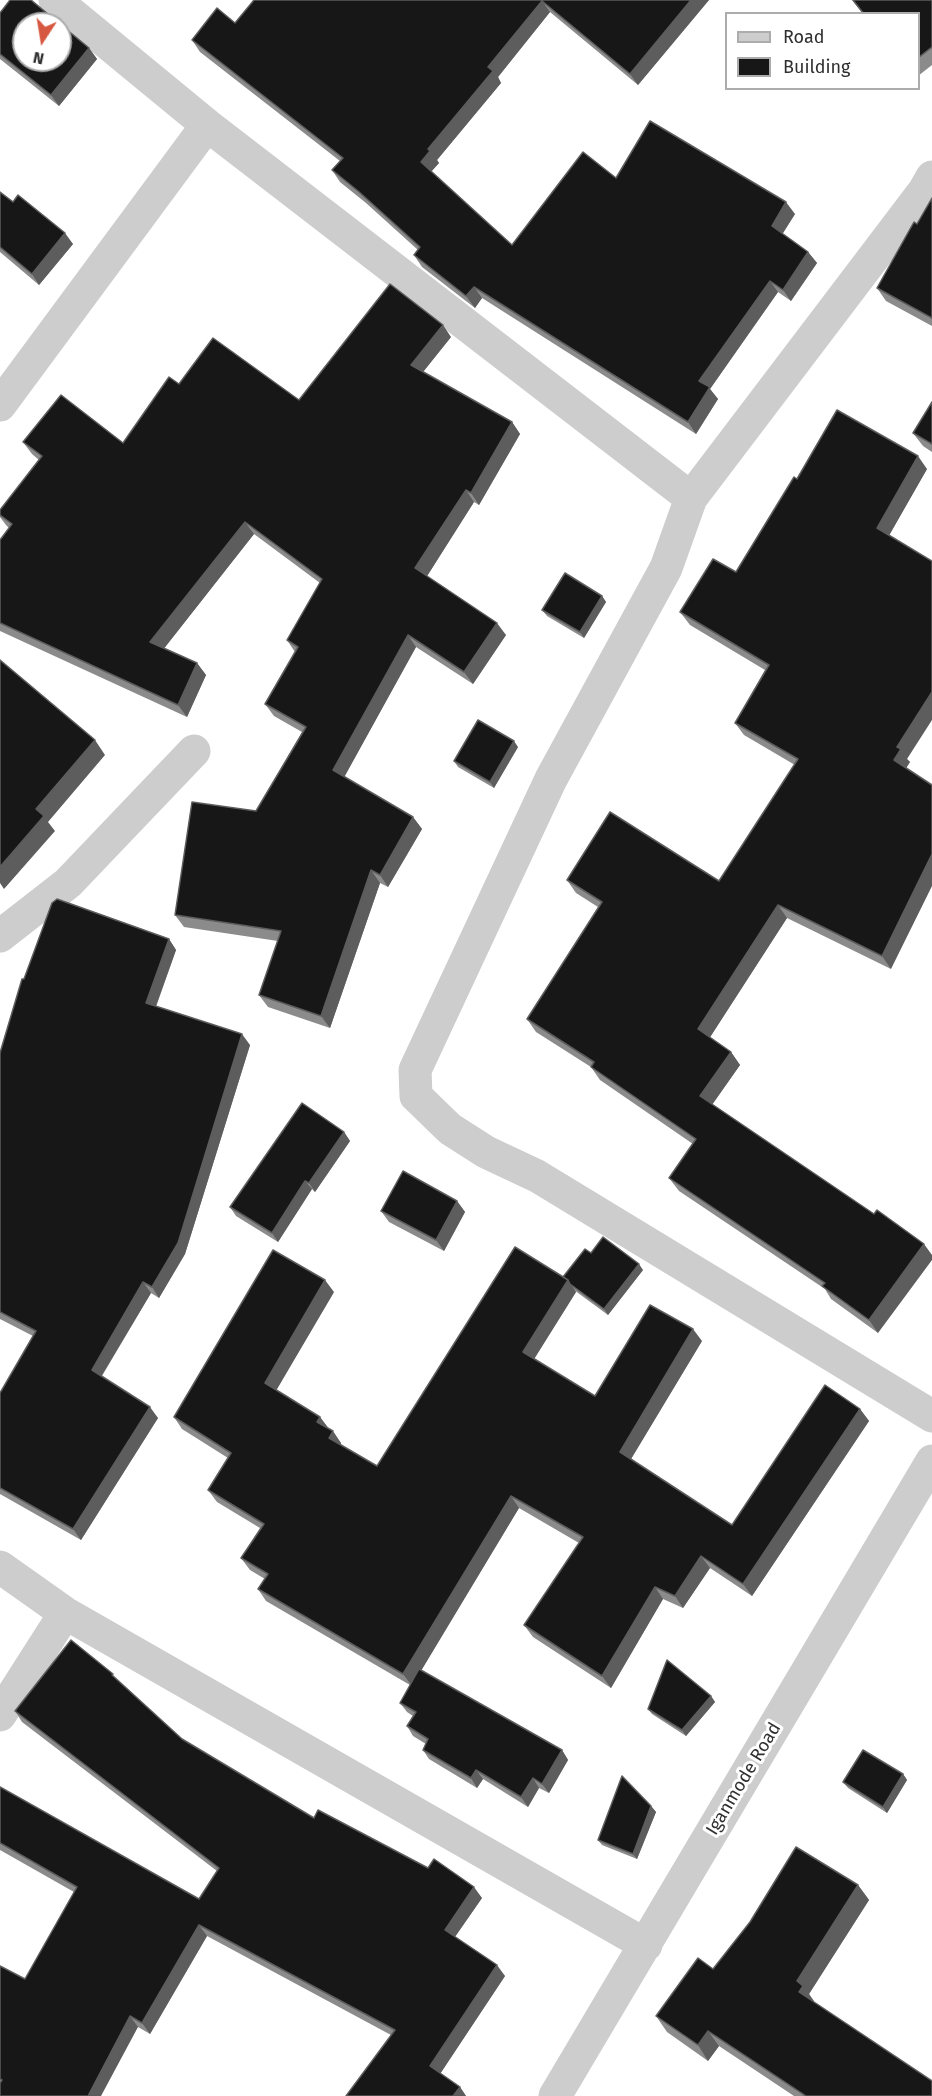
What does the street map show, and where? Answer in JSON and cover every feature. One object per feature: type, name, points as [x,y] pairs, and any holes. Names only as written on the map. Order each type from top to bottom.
[{"type":"street","points":[[55,0],[207,125],[691,498]]},
{"type":"street","points":[[0,405],[207,125]]},
{"type":"street","points":[[932,177],[924,191],[691,498],[666,568],[551,779],[415,1070],[416,1096],[450,1129],[486,1152],[537,1176],[932,1416]]},
{"type":"street","points":[[0,936],[68,883],[194,751]]},
{"type":"street","name":"Iganmode Road","points":[[555,2096],[932,1461]]},
{"type":"street","points":[[0,1567],[65,1613],[646,1946]]},
{"type":"street","points":[[0,1715],[65,1613]]},
{"type":"building","points":[[10,0],[31,0],[46,12],[12,12],[12,64],[0,54],[0,13]]},
{"type":"building","points":[[254,0],[691,0],[630,74],[542,1],[488,67],[493,71],[428,149],[430,151],[421,162],[512,245],[583,152],[616,178],[650,121],[786,202],[772,226],[808,252],[783,290],[770,281],[699,381],[710,387],[688,422],[474,287],[466,296],[414,255],[420,247],[332,170],[343,158],[192,40],[217,8],[235,23]]},
{"type":"building","points":[[853,0],[932,0],[932,47],[920,56],[920,12],[862,12]]},
{"type":"building","points":[[72,34],[89,48],[72,69]]},
{"type":"building","points":[[22,72],[70,72],[51,95]]},
{"type":"building","points":[[0,192],[13,202],[18,195],[65,233],[32,274],[0,247]]},
{"type":"building","points":[[932,198],[932,318],[877,288],[914,222],[917,224]]},
{"type":"building","points":[[390,284],[443,325],[411,365],[512,422],[471,493],[466,490],[415,568],[497,623],[464,672],[408,635],[333,770],[413,817],[380,875],[371,870],[321,1016],[259,995],[281,931],[175,915],[192,802],[256,811],[306,727],[265,704],[298,647],[287,640],[322,579],[245,522],[150,642],[197,663],[178,705],[0,623],[0,540],[12,524],[0,515],[0,510],[42,456],[23,442],[61,395],[123,443],[169,377],[179,384],[213,338],[299,400]]},
{"type":"building","points":[[932,402],[932,444],[913,433]]},
{"type":"building","points":[[837,410],[918,456],[877,528],[932,561],[932,692],[897,747],[901,749],[894,760],[932,785],[932,854],[882,956],[778,905],[698,1029],[731,1052],[700,1096],[874,1214],[877,1210],[924,1244],[869,1320],[822,1286],[825,1283],[669,1178],[696,1139],[591,1067],[594,1062],[527,1019],[602,902],[567,880],[610,812],[719,881],[798,759],[735,723],[769,665],[680,612],[713,559],[736,572],[794,477],[797,479]]},
{"type":"building","points":[[565,573],[602,596],[580,632],[542,610]]},
{"type":"building","points":[[0,660],[95,740],[36,809],[44,816],[0,867]]},
{"type":"building","points":[[478,720],[514,741],[490,782],[454,761]]},
{"type":"building","points":[[57,899],[169,939],[146,1003],[242,1034],[178,1243],[152,1287],[143,1282],[92,1370],[150,1407],[73,1529],[0,1488],[0,1393],[36,1331],[0,1312],[0,1053],[22,979],[24,979],[52,903]]},
{"type":"building","points":[[302,1103],[344,1132],[309,1183],[305,1181],[272,1233],[230,1207]]},
{"type":"building","points":[[403,1171],[457,1201],[436,1240],[381,1211]]},
{"type":"building","points":[[603,1237],[639,1264],[604,1309],[563,1277],[585,1249],[591,1253]]},
{"type":"building","points":[[515,1247],[568,1280],[523,1352],[595,1396],[650,1305],[693,1329],[620,1452],[732,1525],[825,1385],[860,1409],[743,1584],[701,1556],[675,1596],[655,1587],[602,1676],[524,1625],[583,1537],[511,1496],[403,1674],[258,1589],[268,1574],[241,1558],[264,1524],[208,1490],[231,1453],[174,1417],[273,1250],[325,1280],[265,1383],[320,1417],[317,1422],[333,1431],[329,1438],[377,1466]]},
{"type":"building","points":[[71,1640],[113,1674],[182,1739],[314,1818],[318,1810],[428,1868],[434,1859],[474,1887],[445,1930],[497,1965],[430,2066],[460,2087],[453,2096],[346,2096],[395,2030],[199,1925],[142,2023],[130,2016],[88,2096],[0,2096],[2,2080],[0,2079],[0,1966],[25,1979],[77,1887],[0,1843],[0,1787],[199,1899],[219,1868],[15,1711]]},
{"type":"building","points":[[667,1660],[711,1696],[682,1730],[648,1709]]},
{"type":"building","points":[[419,1669],[562,1750],[542,1784],[533,1778],[521,1797],[476,1770],[471,1778],[423,1750],[428,1739],[407,1726],[416,1712],[400,1703]]},
{"type":"building","points":[[863,1750],[903,1774],[883,1807],[843,1782]]},
{"type":"building","points":[[622,1776],[651,1806],[633,1854],[598,1840]]},
{"type":"building","points":[[796,1847],[858,1885],[797,1981],[803,1986],[799,1992],[932,2081],[932,2096],[806,2096],[708,2031],[698,2045],[656,2016],[698,1958],[713,1969],[750,1922]]}]
